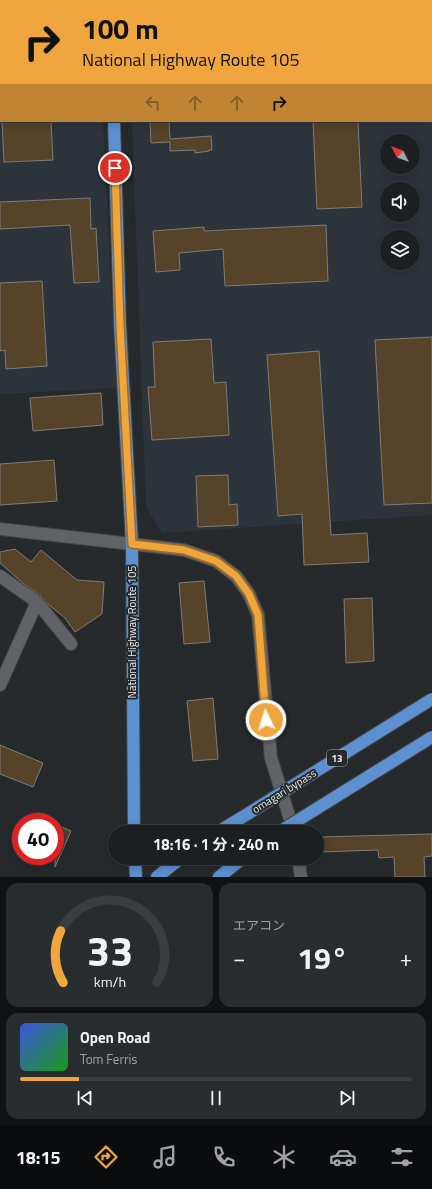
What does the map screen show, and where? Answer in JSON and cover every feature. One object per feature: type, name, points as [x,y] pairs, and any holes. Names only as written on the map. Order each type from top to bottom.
[{"type":"highway","name":"National Highway Route 105","points":[[114,122],[120,325],[132,544],[134,825]]},
{"type":"highway","name":"omagari bypass","points":[[230,825],[432,699]]},
{"type":"highway","points":[[290,825],[432,737]]},
{"type":"highway","points":[[135,865],[136,877]]},
{"type":"highway","points":[[157,877],[172,865]]},
{"type":"highway","points":[[219,877],[234,865]]},
{"type":"street","points":[[0,529],[184,550],[216,561],[236,576],[249,594],[258,615],[271,758],[292,825]]},
{"type":"street","points":[[0,576],[37,602],[70,644]]},
{"type":"street","points":[[0,685],[37,602]]},
{"type":"street","points":[[299,865],[301,877]]},
{"type":"shaded area","points":[[0,122],[103,122],[116,388],[0,394]]},
{"type":"shaded area","points":[[132,122],[432,122],[432,515],[162,533],[146,507]]},
{"type":"building","points":[[2,122],[51,122],[53,160],[4,162]]},
{"type":"building","points":[[150,122],[169,122],[170,139],[211,136],[212,150],[195,153],[195,150],[170,151],[170,142],[151,143]]},
{"type":"building","points":[[313,122],[358,122],[362,207],[317,209]]},
{"type":"building","points":[[90,198],[91,229],[96,228],[99,282],[74,283],[70,225],[0,229],[0,202]]},
{"type":"building","points":[[326,225],[328,281],[225,286],[223,249],[179,253],[180,270],[156,272],[153,231],[204,227],[204,231]]},
{"type":"building","points":[[42,281],[47,366],[6,369],[5,350],[0,351],[0,283]]},
{"type":"building","points":[[432,337],[432,503],[384,505],[375,340]]},
{"type":"building","points":[[211,339],[214,383],[226,382],[229,435],[152,440],[148,387],[155,387],[153,342]]},
{"type":"building","points":[[319,351],[331,535],[367,533],[369,562],[304,565],[302,514],[278,516],[267,355]]},
{"type":"building","points":[[101,393],[103,425],[33,431],[30,398]]},
{"type":"building","points":[[54,460],[57,501],[0,505],[0,464]]},
{"type":"building","points":[[228,475],[229,505],[237,504],[238,525],[198,527],[196,476]]},
{"type":"building","points":[[15,549],[31,562],[41,550],[77,580],[104,582],[102,614],[75,632],[65,618],[41,596],[24,584],[0,563],[0,552]]},
{"type":"building","points":[[204,581],[210,642],[184,644],[179,583]]},
{"type":"building","points":[[372,598],[374,661],[346,663],[344,599]]},
{"type":"building","points":[[213,698],[218,759],[193,761],[187,701]]},
{"type":"building","points":[[0,745],[43,763],[33,787],[0,774]]},
{"type":"building","points":[[64,828],[71,831],[64,847]]},
{"type":"building","points":[[432,834],[432,856],[424,857],[425,877],[395,877],[394,857],[379,858],[378,850],[324,852],[324,837]]},
{"type":"route","points":[[115,168],[120,325],[132,544],[184,550],[216,561],[236,576],[249,594],[258,615],[266,720]]}]
